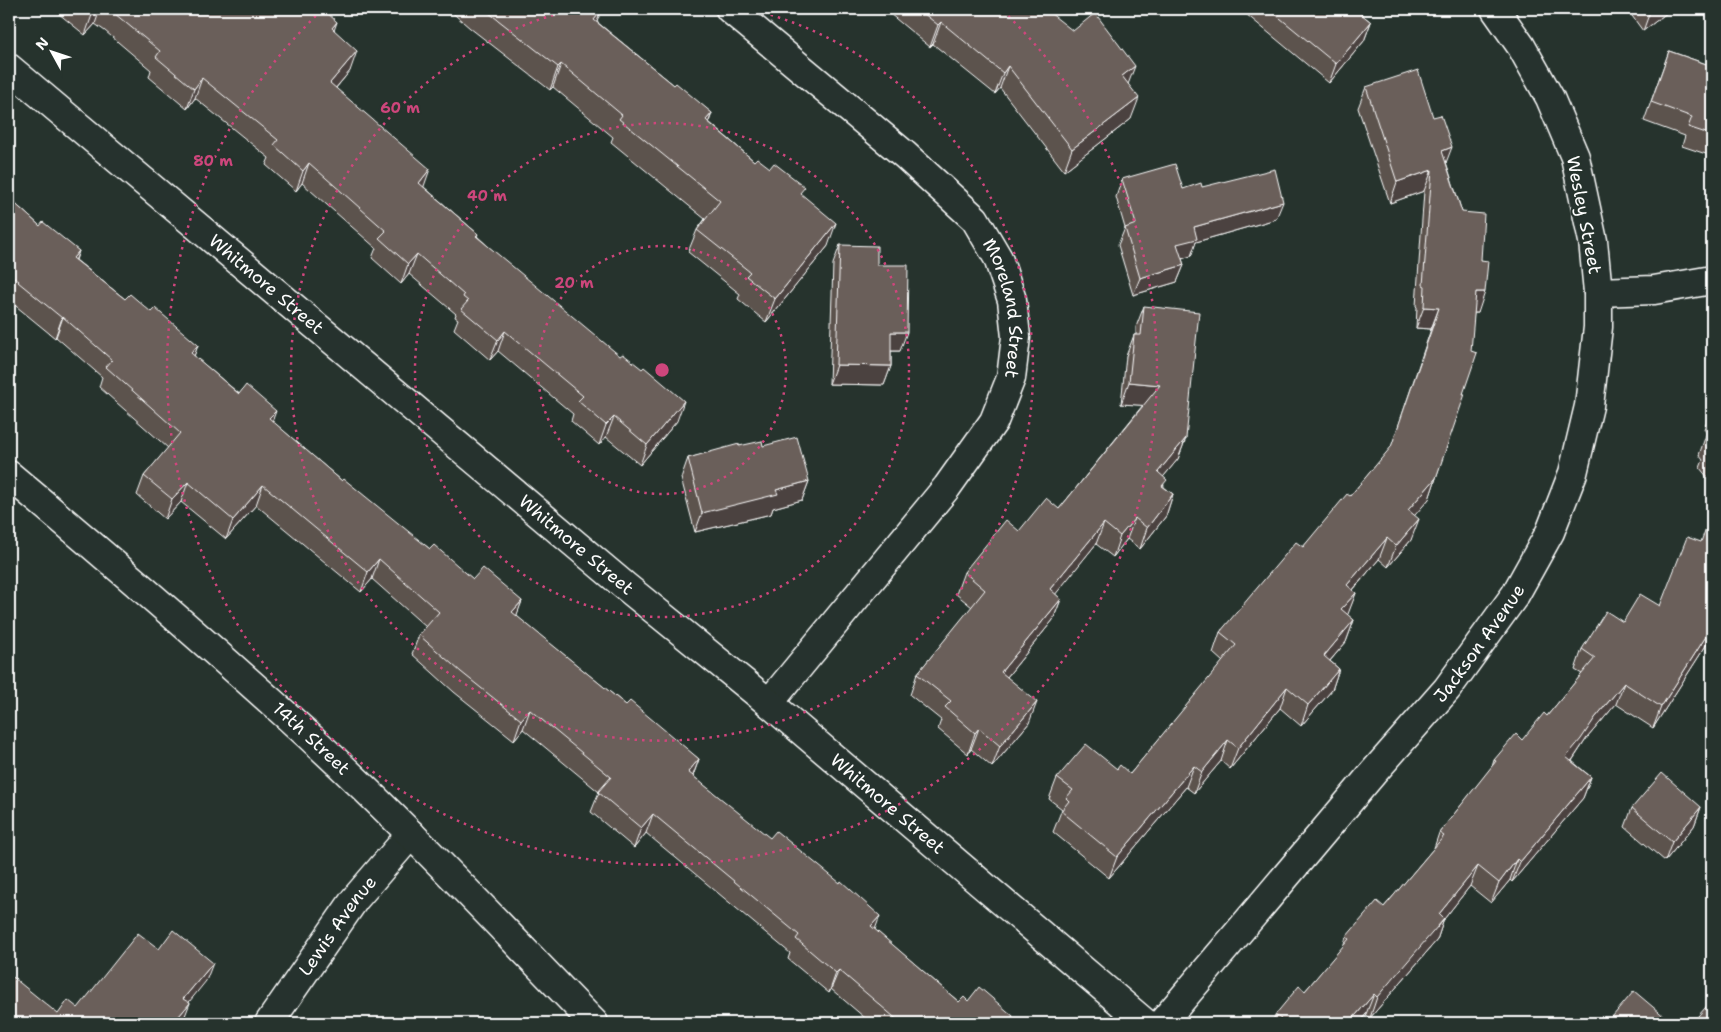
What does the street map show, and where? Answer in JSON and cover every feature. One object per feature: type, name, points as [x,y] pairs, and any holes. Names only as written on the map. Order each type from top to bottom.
[{"type":"street","name":"Moreland Street","points":[[730,9],[905,155],[975,219],[998,258],[1012,300],[1016,337],[1011,378],[994,421],[947,487],[769,704]]},
{"type":"street","name":"Wesley Street","points":[[1495,9],[1521,46],[1550,98],[1575,157],[1593,241],[1598,292]]},
{"type":"street","name":"Whitmore Street","points":[[9,68],[625,586],[769,704],[1145,1023]]},
{"type":"street","points":[[1598,292],[1654,290],[1712,280]]},
{"type":"street","name":"Jackson Avenue","points":[[1162,1023],[1373,773],[1447,689],[1515,595],[1550,532],[1573,473],[1589,406],[1598,327],[1598,292]]},
{"type":"street","name":"14th Street","points":[[9,474],[109,558],[287,716],[410,834],[594,1023]]},
{"type":"street","name":"Lewis Avenue","points":[[270,1023],[355,899],[410,834]]},
{"type":"building","points":[[84,9],[98,9],[92,15]]},
{"type":"building","points":[[109,9],[323,9],[337,22],[332,28],[357,51],[330,83],[430,169],[419,183],[478,234],[476,236],[620,356],[623,354],[642,369],[644,367],[684,401],[647,445],[614,417],[606,425],[578,401],[583,396],[505,331],[498,340],[461,309],[468,301],[463,297],[464,295],[417,254],[408,264],[379,238],[386,231],[309,163],[303,171],[274,145],[278,140],[202,78],[194,89],[156,57],[160,51]]},
{"type":"building","points":[[484,9],[599,9],[601,11],[594,20],[674,85],[676,83],[712,113],[706,120],[754,161],[757,158],[770,168],[774,163],[805,187],[800,193],[836,223],[775,299],[746,276],[750,272],[697,230],[720,201],[619,119],[622,115],[561,64],[558,67]]},
{"type":"building","points":[[918,9],[1045,9],[1073,31],[1095,13],[1135,66],[1122,76],[1139,98],[1072,149],[1008,66],[1003,73],[941,22],[938,25]]},
{"type":"building","points":[[1269,9],[1355,9],[1371,22],[1336,64]]},
{"type":"building","points":[[1669,51],[1712,66],[1712,135],[1688,127],[1692,117],[1651,102]]},
{"type":"building","points":[[1418,70],[1433,117],[1441,115],[1452,147],[1442,151],[1462,212],[1484,214],[1481,260],[1488,261],[1485,292],[1476,292],[1471,351],[1477,353],[1436,478],[1408,510],[1419,519],[1396,546],[1387,538],[1347,585],[1356,593],[1341,609],[1354,620],[1324,656],[1339,669],[1308,705],[1287,687],[1238,748],[1228,740],[1202,772],[1194,766],[1117,857],[1061,811],[1069,801],[1066,798],[1073,790],[1057,778],[1086,744],[1117,769],[1120,765],[1130,774],[1236,645],[1220,632],[1296,542],[1303,547],[1347,494],[1350,496],[1391,447],[1439,308],[1424,307],[1425,286],[1423,285],[1432,170],[1397,182],[1366,87]]},
{"type":"building","points":[[1175,164],[1183,189],[1201,183],[1202,187],[1275,169],[1283,202],[1194,227],[1197,239],[1177,244],[1184,265],[1140,278],[1125,228],[1136,224],[1122,179]]},
{"type":"building","points":[[9,198],[40,226],[43,222],[79,251],[73,258],[125,299],[130,294],[151,312],[155,308],[198,345],[191,353],[239,394],[246,385],[276,411],[269,418],[342,481],[344,479],[430,549],[434,545],[473,579],[483,568],[522,601],[512,612],[626,705],[630,701],[699,759],[688,772],[770,838],[776,831],[840,883],[841,881],[880,916],[871,926],[959,1002],[964,997],[968,1001],[979,987],[1013,1016],[1007,1023],[901,1023],[839,970],[836,973],[796,939],[799,935],[653,814],[641,828],[598,792],[611,777],[530,710],[521,720],[461,672],[419,635],[439,612],[379,559],[368,572],[263,485],[233,520],[188,482],[172,499],[144,476],[180,433],[106,367],[112,360],[9,273]]},
{"type":"building","points":[[840,245],[877,246],[877,265],[908,265],[907,332],[891,332],[891,366],[836,365]]},
{"type":"building","points":[[1144,306],[1199,312],[1186,438],[1158,472],[1167,480],[1162,486],[1173,494],[1147,528],[1135,518],[1120,536],[1104,523],[1050,589],[1061,599],[1001,672],[1037,702],[1000,746],[979,728],[975,733],[945,707],[951,701],[917,674],[985,590],[964,572],[1006,520],[1019,531],[1046,498],[1059,509],[1160,385],[1129,382],[1134,335],[1141,335]]},
{"type":"building","points":[[1712,430],[1712,442],[1706,435]]},
{"type":"building","points":[[797,437],[809,481],[776,490],[778,494],[702,513],[688,458],[739,444],[739,446],[762,441],[763,446]]},
{"type":"building","points":[[1712,444],[1712,453],[1708,448]]},
{"type":"building","points":[[1712,511],[1712,627],[1661,707],[1624,683],[1566,757],[1591,777],[1520,862],[1517,859],[1499,883],[1478,866],[1439,914],[1444,919],[1377,997],[1374,994],[1349,1023],[1278,1023],[1281,1019],[1275,1015],[1299,986],[1305,991],[1349,939],[1346,937],[1377,901],[1384,907],[1444,836],[1439,833],[1516,734],[1522,740],[1544,713],[1547,716],[1595,658],[1582,649],[1606,611],[1623,622],[1640,594],[1660,606],[1687,537],[1701,542]]},
{"type":"building","points":[[1662,773],[1701,807],[1672,842],[1632,808]]},
{"type":"building","points":[[173,930],[213,963],[183,999],[190,1003],[173,1023],[9,1023],[9,974],[58,1014],[68,1000],[78,1008],[138,933],[159,949]]},
{"type":"building","points":[[1634,991],[1672,1023],[1607,1023]]},
{"type":"building","points":[[1712,1000],[1712,1023],[1692,1023]]}]
